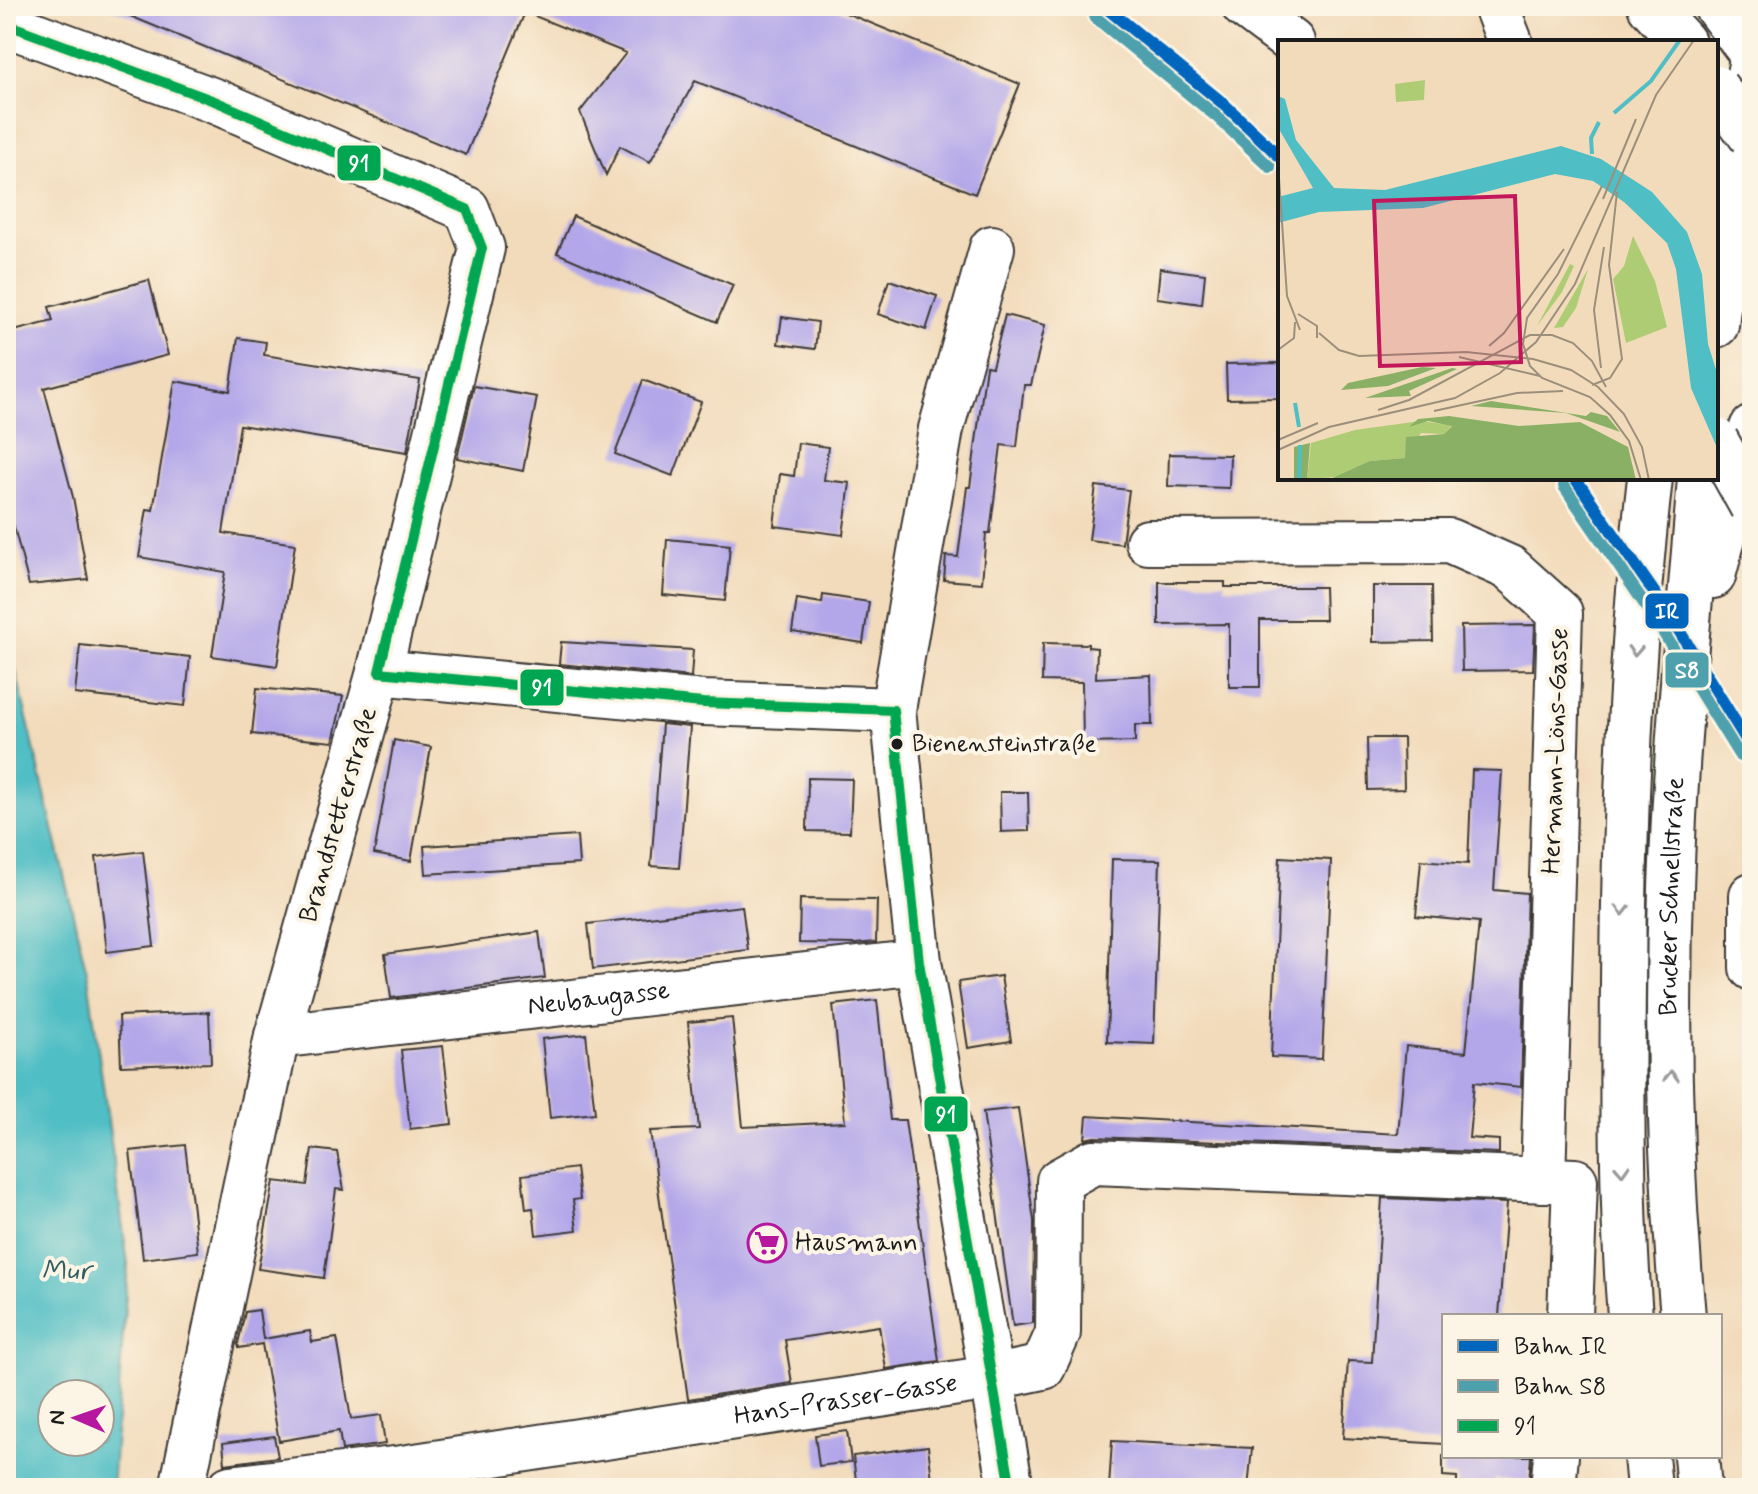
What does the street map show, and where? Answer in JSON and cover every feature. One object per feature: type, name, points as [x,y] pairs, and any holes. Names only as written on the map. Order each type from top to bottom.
[{"type":"main road","points":[[1244,6],[1289,40]]},
{"type":"main road","points":[[1496,6],[1509,40]]},
{"type":"main road","points":[[1650,6],[1681,40]]},
{"type":"main road","points":[[1704,40],[1713,6]]},
{"type":"main road","points":[[1713,6],[1752,56],[1738,133],[1718,308]]},
{"type":"main road","name":"Brandstetterstraße","points":[[6,24],[217,102],[467,209],[482,248],[379,672],[277,1036],[182,1488]]},
{"type":"main road","points":[[1718,91],[1752,137]]},
{"type":"main road","points":[[992,248],[941,429],[893,710],[919,962],[1011,1488]]},
{"type":"main road","points":[[1683,686],[1752,428]]},
{"type":"main road","points":[[1718,445],[1752,506]]},
{"type":"main road","points":[[1623,480],[1639,573]]},
{"type":"main road","name":"Brucker Schnellstraße","points":[[1630,1314],[1621,1146],[1624,880],[1639,573],[1650,480]]},
{"type":"main road","name":"Brucker Schnellstraße","points":[[1683,1314],[1671,1143],[1671,961],[1678,753],[1700,480]]},
{"type":"main road","name":"Hermann-Löns-Gasse","points":[[1148,542],[1449,541],[1510,568],[1560,613],[1559,1180],[1570,1314]]},
{"type":"main road","points":[[379,672],[703,703],[893,710]]},
{"type":"main road","points":[[1752,895],[1752,968]]},
{"type":"main road","name":"Neubaugasse","points":[[277,1036],[919,962]]},
{"type":"main road","name":"Hans-Prasser-Gasse","points":[[230,1488],[403,1478],[1043,1367],[1058,1333],[1059,1181],[1093,1162],[1559,1180]]},
{"type":"main road","points":[[1553,1488],[1556,1458]]},
{"type":"main road","points":[[1646,1458],[1649,1488]]},
{"type":"main road","points":[[1696,1458],[1699,1488]]},
{"type":"water","name":"Mur","points":[[6,629],[88,977],[128,1264],[116,1432],[116,1378],[36,1378],[36,1458],[114,1458],[112,1488],[6,1488]]},
{"type":"building","points":[[106,6],[829,6],[1020,84],[975,194],[695,81],[650,162],[620,146],[606,175],[580,112],[626,53],[525,12],[466,155]]},
{"type":"building","points":[[573,216],[733,285],[717,322],[557,253]]},
{"type":"building","points":[[1160,268],[1205,274],[1202,304],[1157,298]]},
{"type":"building","points":[[149,280],[168,355],[44,388],[73,497],[88,579],[29,585],[6,496],[6,333],[53,321],[49,307]]},
{"type":"building","points":[[889,280],[937,296],[926,330],[878,314]]},
{"type":"building","points":[[1005,315],[1045,325],[1031,385],[1024,385],[1017,447],[1001,445],[990,533],[986,533],[982,583],[944,580],[946,556],[958,557],[986,366],[992,367]]},
{"type":"building","points":[[782,317],[818,322],[815,349],[778,344]]},
{"type":"building","points":[[238,338],[266,342],[264,355],[420,380],[407,452],[240,425],[223,533],[295,544],[277,666],[212,656],[225,572],[139,557],[147,509],[153,510],[175,381],[230,391]]},
{"type":"building","points":[[1278,363],[1278,398],[1227,399],[1226,364]]},
{"type":"building","points":[[643,380],[701,402],[673,476],[615,454]]},
{"type":"building","points":[[474,386],[537,397],[523,471],[457,458]]},
{"type":"building","points":[[798,443],[828,447],[824,480],[850,483],[843,535],[774,526],[780,474],[794,476]]},
{"type":"building","points":[[1169,454],[1230,455],[1229,488],[1168,486]]},
{"type":"building","points":[[1096,486],[1129,490],[1122,544],[1089,540]]},
{"type":"building","points":[[667,539],[730,545],[725,601],[663,595]]},
{"type":"building","points":[[1159,582],[1225,582],[1225,587],[1324,587],[1325,620],[1260,620],[1260,687],[1229,687],[1229,624],[1159,625]]},
{"type":"building","points":[[1373,586],[1432,586],[1433,641],[1373,642]]},
{"type":"building","points":[[823,595],[869,602],[863,643],[792,632],[797,599],[822,603]]},
{"type":"building","points":[[1535,625],[1533,670],[1462,671],[1461,626]]},
{"type":"building","points":[[561,642],[693,650],[691,677],[559,664]]},
{"type":"building","points":[[1043,643],[1088,644],[1088,647],[1097,648],[1096,678],[1151,675],[1152,725],[1135,725],[1135,742],[1083,743],[1082,682],[1042,681]]},
{"type":"building","points":[[80,645],[190,657],[185,706],[75,694]]},
{"type":"building","points":[[257,688],[343,696],[333,742],[252,734]]},
{"type":"building","points":[[662,724],[690,727],[679,868],[651,866]]},
{"type":"building","points":[[1367,738],[1403,738],[1404,789],[1368,790]]},
{"type":"building","points":[[394,740],[431,747],[411,861],[374,854]]},
{"type":"building","points":[[1472,770],[1502,771],[1494,890],[1527,893],[1521,1087],[1474,1082],[1469,1138],[1499,1140],[1499,1153],[1085,1139],[1087,1116],[1398,1134],[1406,1046],[1466,1052],[1479,922],[1416,916],[1421,860],[1468,864]]},
{"type":"building","points":[[808,778],[852,779],[850,832],[807,831]]},
{"type":"building","points":[[1000,792],[1028,792],[1029,831],[1001,832]]},
{"type":"building","points":[[577,836],[579,864],[426,874],[424,846]]},
{"type":"building","points":[[143,851],[154,946],[107,952],[96,857]]},
{"type":"building","points":[[1280,857],[1331,860],[1322,1059],[1271,1057]]},
{"type":"building","points":[[1112,859],[1160,860],[1154,1044],[1107,1042]]},
{"type":"building","points":[[800,899],[877,900],[876,942],[799,943]]},
{"type":"building","points":[[742,906],[748,950],[593,969],[588,924]]},
{"type":"building","points":[[539,932],[545,978],[391,998],[385,954]]},
{"type":"building","points":[[1001,976],[1011,1041],[968,1048],[958,982]]},
{"type":"building","name":"Hausmann","points":[[877,1000],[890,1120],[905,1120],[939,1361],[886,1369],[879,1326],[785,1340],[792,1383],[688,1399],[650,1131],[699,1129],[688,1022],[732,1018],[743,1127],[845,1122],[833,1005]]},
{"type":"building","points":[[209,1012],[211,1063],[121,1066],[119,1016]]},
{"type":"building","points":[[586,1034],[595,1113],[550,1118],[542,1039]]},
{"type":"building","points":[[443,1046],[452,1124],[410,1129],[401,1050]]},
{"type":"building","points":[[1018,1108],[1034,1221],[1033,1323],[1013,1326],[983,1112]]},
{"type":"building","points":[[185,1145],[198,1252],[143,1259],[130,1151]]},
{"type":"building","points":[[312,1149],[337,1152],[344,1190],[336,1189],[324,1278],[258,1269],[274,1181],[307,1185]]},
{"type":"building","points":[[576,1168],[580,1199],[573,1200],[577,1230],[536,1235],[533,1208],[526,1209],[522,1175]]},
{"type":"building","points":[[1382,1198],[1507,1203],[1499,1314],[1442,1314],[1442,1444],[1343,1438],[1348,1361],[1372,1362]]},
{"type":"building","points":[[259,1310],[263,1339],[310,1331],[312,1342],[337,1338],[351,1419],[381,1415],[385,1444],[342,1450],[339,1431],[279,1441],[262,1344],[239,1348],[238,1344],[245,1312]]},
{"type":"building","points":[[847,1431],[851,1462],[819,1466],[815,1435]]},
{"type":"building","points":[[274,1436],[278,1457],[225,1464],[223,1443]]},
{"type":"building","points":[[1112,1441],[1252,1448],[1248,1488],[1109,1488]]},
{"type":"building","points":[[928,1446],[933,1488],[857,1488],[853,1456]]},
{"type":"building","points":[[1443,1458],[1531,1458],[1529,1481],[1495,1479],[1494,1488],[1457,1488],[1457,1477],[1443,1476]]},
{"type":"rail line","name":"IR","points":[[1104,6],[1225,105],[1278,155]]},
{"type":"rail line","name":"S8","points":[[1095,17],[1216,116],[1270,167]]},
{"type":"rail line","name":"IR","points":[[1576,480],[1667,611],[1752,749]]},
{"type":"rail line","name":"S8","points":[[1564,486],[1655,619],[1740,756]]},
{"type":"transit line","name":"91","points":[[6,24],[217,102],[467,209],[482,248],[379,672],[703,703],[893,710],[919,962],[1011,1488]]},
{"type":"transit line","name":"91","points":[[1752,895],[1752,968]]},
{"type":"place","name":"Bienensteinstraße","points":[[897,744]]},
{"type":"place","name":"Hausmann","points":[[767,1243]]}]
